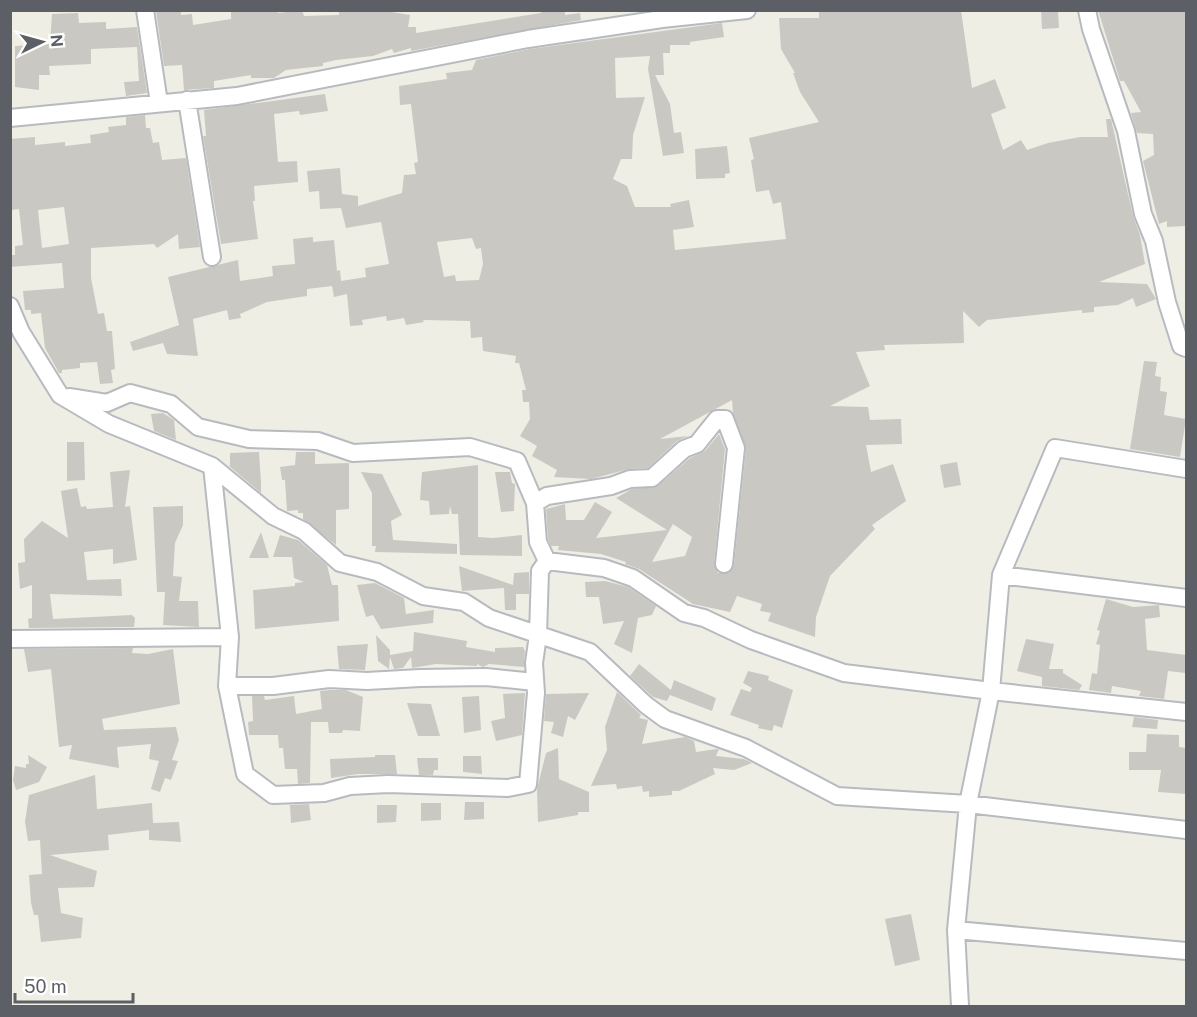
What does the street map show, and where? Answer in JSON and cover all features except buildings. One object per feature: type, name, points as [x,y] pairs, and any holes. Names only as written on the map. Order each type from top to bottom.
[{"type":"street","points":[[145,10],[159,103]]},
{"type":"street","points":[[10,118],[237,96],[540,38],[662,19],[747,10]]},
{"type":"street","points":[[1087,10],[1091,29],[1126,130],[1143,214],[1154,242],[1167,302],[1181,346],[1186,348]]},
{"type":"street","points":[[187,100],[212,257]]},
{"type":"street","points":[[10,306],[16,333],[60,395],[109,424],[212,466],[273,516],[304,531],[340,563],[377,572],[423,596],[464,602],[489,618],[590,652],[646,705],[666,719],[746,748],[837,796],[968,804],[1186,830]]},
{"type":"street","points":[[60,395],[108,403],[130,393],[171,404],[198,427],[249,439],[318,441],[353,453],[470,447],[517,461],[536,503],[538,542],[547,561]]},
{"type":"street","points":[[536,503],[547,496],[611,486],[630,479],[652,478],[684,449],[697,444],[717,419],[725,419],[736,448],[724,564]]},
{"type":"street","points":[[960,1006],[956,930],[968,804],[991,692],[1001,575],[1054,448],[1186,470]]},
{"type":"street","points":[[212,466],[230,637],[227,686],[245,774],[273,795],[324,793],[350,786],[388,784],[508,788],[528,784],[540,571],[547,561]]},
{"type":"street","points":[[547,561],[604,568],[633,578],[684,613],[704,618],[751,640],[844,673],[991,692],[1186,712]]},
{"type":"street","points":[[1001,575],[1186,598]]},
{"type":"street","points":[[10,639],[230,637]]},
{"type":"street","points":[[227,686],[273,686],[328,679],[367,681],[486,677],[535,682]]},
{"type":"street","points":[[956,930],[1186,951]]}]
